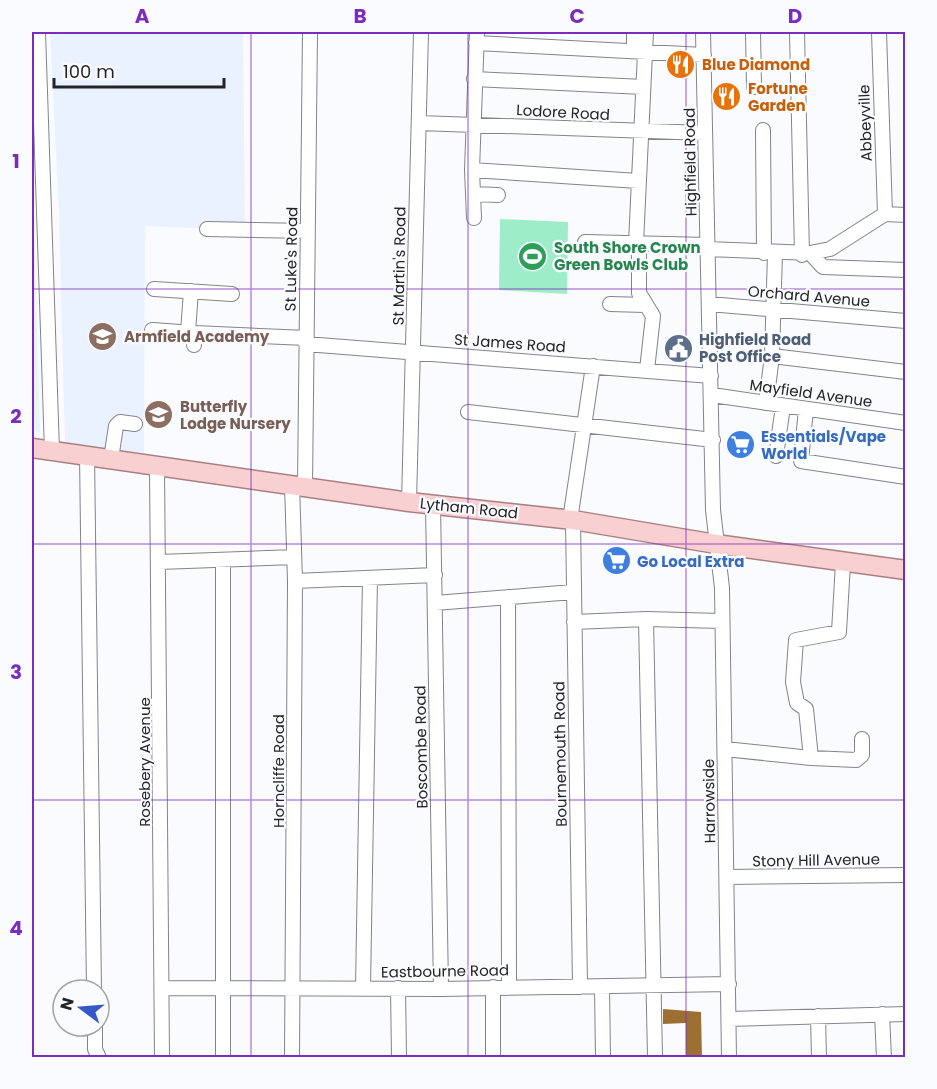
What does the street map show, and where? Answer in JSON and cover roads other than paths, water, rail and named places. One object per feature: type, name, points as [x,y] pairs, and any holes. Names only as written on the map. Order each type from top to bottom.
[{"type":"main road","name":"Lytham Road","points":[[32,448],[409,501],[572,520],[716,544],[906,570]]},
{"type":"street","points":[[38,32],[35,71],[38,201],[51,451]]},
{"type":"street","name":"St Luke's Road","points":[[298,485],[307,341],[310,32]]},
{"type":"street","name":"St Martin's Road","points":[[409,501],[421,32]]},
{"type":"street","points":[[634,32],[640,52],[643,87],[638,180],[639,293],[645,305],[651,309],[653,316],[647,370]]},
{"type":"street","points":[[640,52],[646,32]]},
{"type":"street","name":"Highfield Road","points":[[703,32],[716,544]]},
{"type":"street","points":[[753,32],[754,87]]},
{"type":"street","points":[[797,32],[806,254],[823,267],[906,270]]},
{"type":"street","name":"Abbeyville","points":[[879,32],[885,214]]},
{"type":"street","points":[[474,218],[472,125],[476,37],[640,52],[704,55]]},
{"type":"street","points":[[474,79],[643,87]]},
{"type":"street","name":"Lodore Road","points":[[419,123],[705,133]]},
{"type":"street","points":[[763,130],[772,309],[772,356],[766,403]]},
{"type":"street","points":[[472,170],[638,180]]},
{"type":"street","points":[[473,194],[498,195]]},
{"type":"street","points":[[585,242],[637,243],[806,254],[830,249],[885,214],[906,214]]},
{"type":"street","points":[[207,229],[308,231]]},
{"type":"street","points":[[154,289],[232,294]]},
{"type":"street","points":[[191,291],[192,337]]},
{"type":"street","points":[[610,304],[645,305]]},
{"type":"street","name":"Orchard Avenue","points":[[710,304],[906,321]]},
{"type":"street","name":"St James Road","points":[[152,330],[192,337],[307,341],[413,353],[711,376]]},
{"type":"street","points":[[772,356],[906,372]]},
{"type":"street","name":"Bournemouth Road","points":[[580,987],[572,520],[593,366]]},
{"type":"street","name":"Mayfield Avenue","points":[[712,395],[906,423]]},
{"type":"street","points":[[776,456],[783,406]]},
{"type":"street","points":[[806,409],[801,461],[906,477]]},
{"type":"street","points":[[468,412],[713,440]]},
{"type":"street","points":[[111,459],[116,426],[120,422],[135,424]]},
{"type":"street","points":[[87,455],[94,978]]},
{"type":"street","name":"Rosebery Avenue","points":[[157,466],[162,1058]]},
{"type":"street","name":"Horncliffe Road","points":[[292,1058],[294,557],[298,485]]},
{"type":"street","name":"Boscombe Road","points":[[433,504],[441,988]]},
{"type":"street","name":"Harrowside","points":[[716,544],[722,621],[729,1058]]},
{"type":"street","points":[[159,562],[294,557]]},
{"type":"street","points":[[222,560],[223,1058]]},
{"type":"street","points":[[811,758],[806,709],[797,703],[795,696],[793,651],[796,640],[839,632],[843,562]]},
{"type":"street","points":[[295,581],[435,575]]},
{"type":"street","points":[[363,988],[370,578]]},
{"type":"street","points":[[435,603],[573,592]]},
{"type":"street","points":[[508,597],[509,987]]},
{"type":"street","points":[[646,619],[656,1058]]},
{"type":"street","points":[[574,622],[646,619],[722,621]]},
{"type":"street","points":[[725,749],[856,760],[862,754],[862,738]]},
{"type":"street","name":"Stony Hill Avenue","points":[[727,877],[906,875]]},
{"type":"street","name":"Eastbourne Road","points":[[162,988],[602,987],[729,984]]},
{"type":"street","points":[[493,987],[494,1058]]},
{"type":"street","points":[[602,987],[603,1058]]},
{"type":"street","points":[[398,988],[399,1058]]},
{"type":"street","points":[[882,1014],[884,1058]]},
{"type":"street","points":[[729,1018],[906,1014]]},
{"type":"street","points":[[818,1016],[819,1058]]},
{"type":"street","points":[[95,1038],[95,1049],[99,1058]]},
{"type":"place","name":"Blue Diamond","points":[[681,64]]},
{"type":"place","name":"Fortune Garden","points":[[727,97]]},
{"type":"place","name":"South Shore Crown Green Bowls Club","points":[[533,256]]},
{"type":"place","name":"Armfield Academy","points":[[103,336]]},
{"type":"place","name":"Highfield Road Post Office","points":[[678,348]]},
{"type":"place","name":"Butterfly Lodge Nursery","points":[[159,415]]},
{"type":"place","name":"Essentials/Vape World","points":[[740,445]]},
{"type":"place","name":"Go Local Extra","points":[[616,561]]}]
